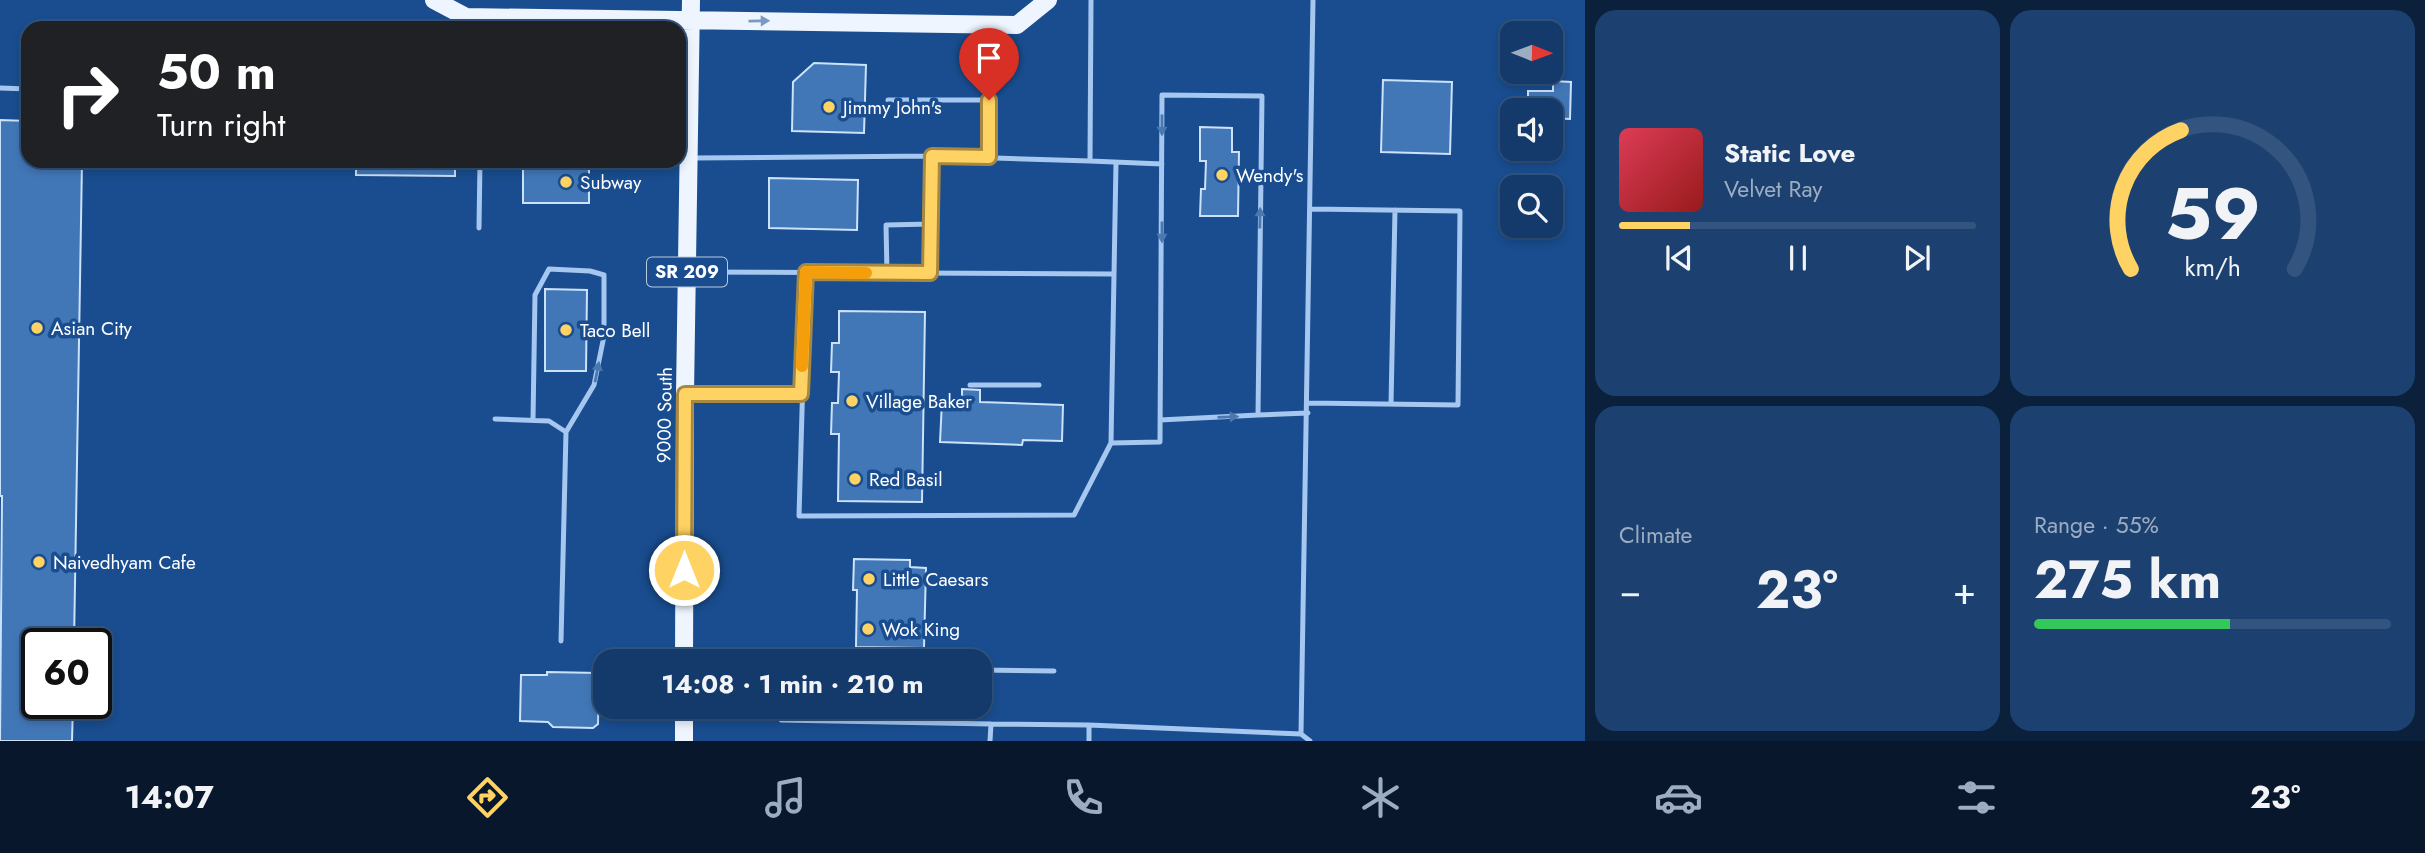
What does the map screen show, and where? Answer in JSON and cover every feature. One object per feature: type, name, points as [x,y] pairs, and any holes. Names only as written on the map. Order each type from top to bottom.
[{"type":"main road","points":[[434,0],[467,17],[512,21]]},
{"type":"main road","name":"9000 South","points":[[686,88],[691,0]]},
{"type":"main road","points":[[686,22],[1017,25],[1048,0]]},
{"type":"main road","name":"9000 South","points":[[684,649],[689,158],[686,136]]},
{"type":"main road","points":[[684,719],[684,741]]},
{"type":"lane","points":[[1090,161],[1091,0]]},
{"type":"lane","points":[[1301,734],[1313,0]]},
{"type":"lane","points":[[0,88],[21,89]]},
{"type":"lane","points":[[1111,443],[1160,442],[1162,94],[1262,96],[1258,415]]},
{"type":"lane","points":[[888,100],[989,100],[989,157]]},
{"type":"lane","points":[[930,273],[932,156]]},
{"type":"lane","points":[[689,158],[932,156],[1162,164]]},
{"type":"lane","points":[[806,272],[799,516],[1074,515],[1111,443],[1115,163]]},
{"type":"lane","points":[[479,228],[480,168]]},
{"type":"lane","points":[[1308,403],[1458,405],[1461,211],[1310,209]]},
{"type":"lane","points":[[1391,404],[1395,210]]},
{"type":"lane","points":[[887,273],[886,225],[931,224]]},
{"type":"lane","points":[[533,420],[535,295],[544,275],[548,270],[590,271],[604,275],[604,336],[594,386],[566,432],[561,641]]},
{"type":"lane","points":[[687,272],[1114,274]]},
{"type":"lane","points":[[970,385],[1039,385]]},
{"type":"lane","points":[[685,394],[801,394]]},
{"type":"lane","points":[[1160,419],[1308,413]]},
{"type":"lane","points":[[495,419],[549,421],[566,432]]},
{"type":"lane","points":[[992,670],[1054,671]]},
{"type":"lane","points":[[781,719],[1089,725],[1301,734],[1310,741]]},
{"type":"lane","points":[[990,741],[991,724]]},
{"type":"lane","points":[[1089,725],[1089,741]]},
{"type":"building","name":"Jimmy John's","points":[[814,63],[866,65],[864,133],[792,131],[793,82]]},
{"type":"building","points":[[1383,80],[1452,82],[1450,154],[1381,152]]},
{"type":"building","points":[[1571,82],[1570,119],[1563,119],[1563,98],[1528,98],[1528,91],[1553,91],[1553,84]]},
{"type":"building","points":[[0,120],[21,121],[21,168],[82,168],[74,628],[21,628],[21,719],[73,719],[72,741],[0,741]]},
{"type":"building","name":"Wendy's","points":[[1200,127],[1232,128],[1232,152],[1239,152],[1238,216],[1200,216],[1206,161],[1200,161]]},
{"type":"building","points":[[356,168],[455,168],[455,176],[356,175]]},
{"type":"building","points":[[523,168],[589,168],[589,203],[523,203]]},
{"type":"building","points":[[769,178],[858,180],[857,230],[769,228]]},
{"type":"building","name":"Taco Bell","points":[[545,289],[587,290],[586,371],[545,371]]},
{"type":"building","points":[[839,311],[925,312],[922,502],[838,501],[839,434],[831,434],[832,403],[838,403],[839,372],[831,372],[832,343],[839,343]]},
{"type":"building","points":[[962,389],[980,390],[980,402],[1063,405],[1062,441],[1023,440],[1022,445],[940,442],[942,401],[962,402]]},
{"type":"building","points":[[854,559],[910,560],[910,567],[926,568],[924,648],[856,647],[857,590],[853,590]]},
{"type":"building","points":[[547,672],[593,673],[593,719],[598,719],[598,724],[593,728],[553,727],[548,722],[520,721],[521,675],[547,675]]},
{"type":"slow traffic","points":[[802,366],[806,272],[866,273]]},
{"type":"place","name":"Jimmy John's","points":[[829,107]]},
{"type":"place","name":"Wendy's","points":[[1222,175]]},
{"type":"place","name":"Subway","points":[[566,182]]},
{"type":"place","name":"Asian City","points":[[37,328]]},
{"type":"place","name":"Taco Bell","points":[[566,330]]},
{"type":"place","name":"Village Baker","points":[[852,401]]},
{"type":"place","name":"Red Basil","points":[[855,479]]},
{"type":"place","name":"Naivedhyam Cafe","points":[[39,562]]},
{"type":"place","name":"Little Caesars","points":[[869,579]]},
{"type":"place","name":"Wok King","points":[[868,629]]},
{"type":"route","points":[[684,570],[685,394],[801,394],[806,272],[930,273],[932,156],[989,157],[989,100]]}]
